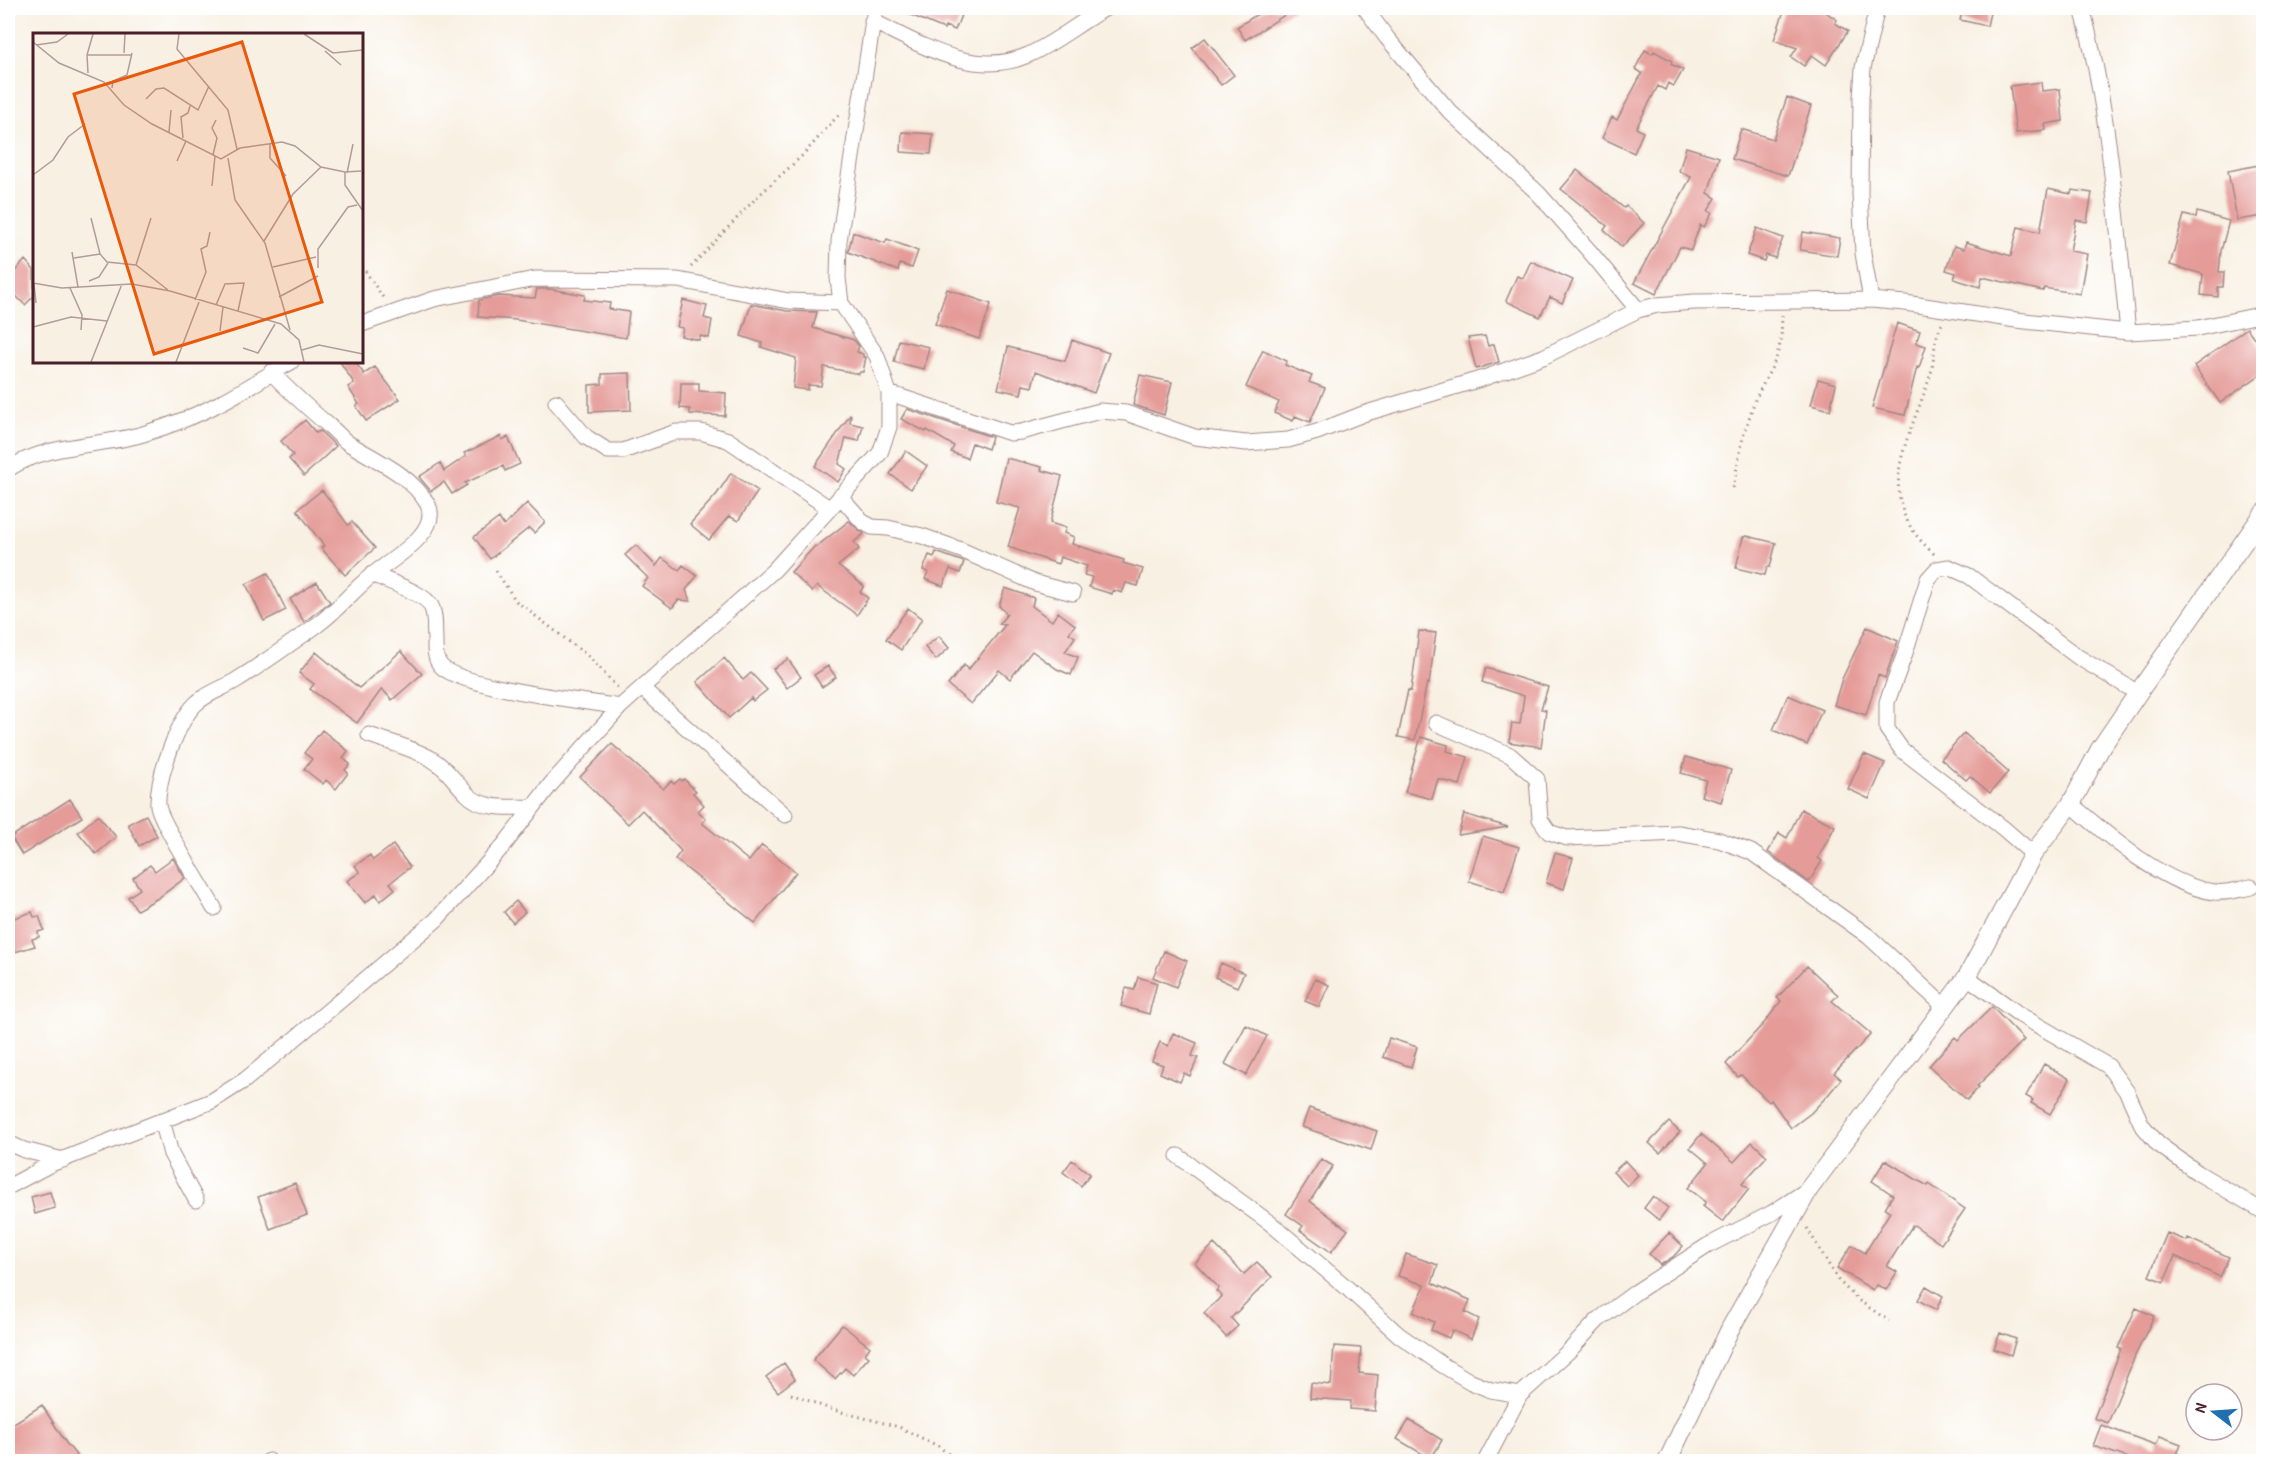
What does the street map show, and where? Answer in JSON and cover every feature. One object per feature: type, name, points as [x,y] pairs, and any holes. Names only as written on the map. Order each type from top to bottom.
[{"type":"street","points":[[8,1186],[63,1160],[212,1101],[245,1080],[285,1047],[436,920],[504,845],[551,784],[625,704],[774,570],[880,453],[890,427],[890,393],[878,356],[841,303],[838,278],[839,241],[865,83],[873,14],[940,52],[980,64],[993,64],[1011,61],[1029,54],[1106,8]]},
{"type":"street","points":[[1365,8],[1387,39],[1450,112],[1538,193],[1638,310]]},
{"type":"street","points":[[1871,300],[1863,253],[1860,193],[1861,98],[1867,45],[1876,8]]},
{"type":"street","points":[[2082,8],[2094,53],[2107,134],[2128,332]]},
{"type":"street","points":[[363,324],[434,299],[536,279],[678,280],[789,301],[841,303]]},
{"type":"street","points":[[890,393],[1010,433],[1100,411],[1113,411],[1126,413],[1195,437],[1246,443],[1288,440],[1317,432],[1363,414],[1484,378],[1543,357],[1638,310],[1657,305],[1695,302],[1871,300],[2128,332],[2198,328],[2264,314]]},
{"type":"street","points":[[8,469],[57,448],[98,445],[143,434],[183,420],[220,403],[289,363]]},
{"type":"street","points":[[214,908],[173,838],[158,807],[161,780],[173,741],[189,711],[198,701],[235,681],[321,623],[372,574],[388,565],[425,530],[430,519],[428,504],[405,478],[347,442],[305,407],[271,372]]},
{"type":"street","points":[[556,402],[586,438],[608,451],[623,451],[676,432],[701,432],[728,440],[829,508]]},
{"type":"street","points":[[840,496],[863,522],[872,527],[922,536],[961,550],[1035,584],[1073,593]]},
{"type":"street","points":[[1667,1461],[1730,1329],[1809,1189],[1966,977],[2033,854],[2071,804],[2100,749],[2264,513]]},
{"type":"street","points":[[2033,854],[1902,750],[1887,729],[1887,702],[1928,579],[1937,569],[1948,567],[1969,576],[2078,657],[2138,693]]},
{"type":"street","points":[[372,574],[422,596],[431,606],[436,657],[445,670],[492,686],[532,695],[625,704]]},
{"type":"street","points":[[643,689],[785,815]]},
{"type":"street","points":[[1436,723],[1510,755],[1538,779],[1540,819],[1549,832],[1567,838],[1678,833],[1719,840],[1751,852],[1868,936],[1944,1006]]},
{"type":"street","points":[[369,735],[429,757],[450,772],[468,795],[480,803],[494,806],[533,807]]},
{"type":"street","points":[[2071,804],[2142,861],[2187,884],[2216,892],[2251,887]]},
{"type":"street","points":[[1966,977],[2020,1015],[2108,1066],[2127,1092],[2142,1125],[2158,1144],[2198,1173],[2264,1212]]},
{"type":"street","points":[[162,1120],[171,1154],[196,1200]]},
{"type":"street","points":[[8,1143],[24,1150],[63,1160]]},
{"type":"street","points":[[1178,1156],[1270,1223],[1346,1286],[1398,1335],[1471,1382],[1491,1390],[1520,1395]]},
{"type":"street","points":[[1485,1461],[1520,1395],[1570,1350],[1598,1320],[1636,1292],[1707,1246],[1772,1214],[1809,1189]]},
{"type":"path","points":[[678,280],[758,196],[803,155],[845,107]]},
{"type":"path","points":[[363,268],[393,313]]},
{"type":"path","points":[[1733,488],[1743,437],[1755,400],[1776,359],[1781,340],[1783,302]]},
{"type":"path","points":[[1948,567],[1921,543],[1904,516],[1897,482],[1904,443],[1931,372],[1940,328],[1951,311]]},
{"type":"path","points":[[496,571],[516,601],[588,656],[625,704]]},
{"type":"path","points":[[1796,1211],[1838,1280],[1858,1300],[1889,1321]]},
{"type":"path","points":[[791,1394],[830,1409],[899,1427],[938,1446],[959,1461]]},
{"type":"building","points":[[894,8],[964,8],[955,30],[945,26],[944,29]]},
{"type":"building","points":[[1267,8],[1296,8],[1245,40],[1237,27]]},
{"type":"building","points":[[1785,8],[1820,8],[1837,20],[1835,23],[1848,31],[1826,65],[1812,55],[1804,66],[1791,57],[1797,48],[1774,40]]},
{"type":"building","points":[[1963,8],[1991,8],[1987,26],[1960,20]]},
{"type":"building","points":[[1205,38],[1234,75],[1221,85],[1192,48]]},
{"type":"building","points":[[1645,50],[1652,54],[1654,51],[1683,70],[1674,86],[1668,83],[1665,90],[1658,86],[1636,128],[1643,132],[1634,153],[1602,138],[1612,117],[1617,120],[1642,73],[1635,69]]},
{"type":"building","points":[[2041,82],[2042,91],[2060,89],[2063,121],[2045,124],[2046,130],[2016,133],[2010,86]]},
{"type":"building","points":[[1787,97],[1811,106],[1788,176],[1732,159],[1741,129],[1773,139]]},
{"type":"building","points":[[902,132],[933,134],[931,154],[901,152]]},
{"type":"building","points":[[1686,147],[1719,157],[1708,193],[1716,198],[1708,211],[1712,213],[1704,227],[1700,225],[1691,250],[1680,247],[1656,294],[1634,283],[1691,177],[1679,171]]},
{"type":"building","points":[[2264,164],[2264,216],[2237,220],[2228,171]]},
{"type":"building","points":[[1577,170],[1624,208],[1626,206],[1644,223],[1622,247],[1604,230],[1607,226],[1561,189]]},
{"type":"building","points":[[2048,189],[2071,194],[2072,190],[2092,193],[2087,222],[2076,220],[2070,251],[2087,254],[2080,294],[2044,288],[2043,291],[1982,277],[1980,287],[1954,279],[1956,273],[1946,270],[1954,246],[1964,249],[1966,242],[2011,256],[2018,227],[2040,232]]},
{"type":"building","points":[[2197,212],[2229,221],[2221,251],[2219,272],[2224,272],[2223,287],[2218,287],[2218,297],[2201,295],[2203,274],[2170,265],[2184,215],[2196,218]]},
{"type":"building","points":[[1757,228],[1783,238],[1775,258],[1766,255],[1764,261],[1747,255]]},
{"type":"building","points":[[853,232],[885,243],[887,239],[918,251],[912,268],[900,264],[898,271],[848,252]]},
{"type":"building","points":[[1803,232],[1840,238],[1837,256],[1800,250]]},
{"type":"building","points":[[25,260],[33,269],[33,297],[25,305],[8,288],[8,279]]},
{"type":"building","points":[[1531,261],[1573,280],[1562,303],[1550,297],[1540,317],[1506,301],[1517,276],[1523,278]]},
{"type":"building","points":[[537,289],[585,295],[584,300],[610,303],[609,309],[629,312],[626,338],[516,320],[478,317],[479,300],[498,296],[535,298]]},
{"type":"building","points":[[947,289],[991,304],[979,339],[935,324]]},
{"type":"building","points":[[683,300],[707,306],[704,318],[712,320],[709,338],[700,336],[699,340],[681,336],[683,328],[677,327]]},
{"type":"building","points":[[751,304],[787,311],[817,312],[813,328],[854,340],[859,346],[857,352],[866,357],[863,372],[859,374],[824,367],[821,386],[808,385],[808,390],[793,388],[796,358],[761,347],[762,343],[741,336]]},
{"type":"building","points":[[1897,323],[1920,331],[1916,343],[1926,346],[1919,368],[1917,367],[1905,415],[1872,408]]},
{"type":"building","points":[[2247,328],[2264,352],[2264,372],[2220,403],[2194,366]]},
{"type":"building","points":[[1485,336],[1488,346],[1494,344],[1499,362],[1476,369],[1468,338]]},
{"type":"building","points":[[899,340],[929,347],[924,369],[894,362]]},
{"type":"building","points":[[1072,340],[1109,353],[1094,393],[1036,371],[1032,387],[1023,385],[1021,394],[998,389],[1008,347],[1065,361]]},
{"type":"building","points":[[1263,350],[1287,361],[1285,365],[1312,376],[1309,382],[1325,388],[1310,422],[1295,416],[1293,421],[1274,413],[1279,402],[1246,387]]},
{"type":"building","points":[[341,363],[356,363],[364,374],[375,367],[400,399],[366,421],[356,406],[359,404],[348,387],[354,383]]},
{"type":"building","points":[[630,373],[631,410],[589,412],[589,385],[602,384],[602,374]]},
{"type":"building","points":[[1140,375],[1172,382],[1164,415],[1133,405]]},
{"type":"building","points":[[1818,379],[1836,384],[1830,410],[1811,405]]},
{"type":"building","points":[[681,383],[699,383],[699,391],[726,393],[725,416],[690,414],[690,409],[680,408]]},
{"type":"building","points":[[907,409],[992,437],[988,449],[972,443],[967,458],[951,452],[954,446],[927,430],[926,432],[901,419]]},
{"type":"building","points":[[850,415],[850,423],[863,426],[859,441],[846,438],[839,464],[846,469],[838,482],[815,466]]},
{"type":"building","points":[[305,420],[316,433],[320,431],[336,446],[304,476],[289,459],[293,455],[281,441]]},
{"type":"building","points":[[501,436],[502,440],[508,437],[520,464],[505,471],[503,466],[465,483],[467,485],[452,494],[444,482],[431,491],[419,477],[440,463],[444,471],[466,456],[464,453]]},
{"type":"building","points":[[906,451],[927,466],[911,489],[890,474]]},
{"type":"building","points":[[1006,458],[1042,467],[1041,470],[1062,476],[1050,523],[1066,528],[1064,533],[1074,537],[1072,544],[1124,560],[1123,563],[1143,569],[1138,586],[1126,583],[1122,593],[1113,590],[1112,594],[1089,587],[1092,577],[1084,575],[1087,566],[1060,557],[1058,564],[1008,547],[1020,508],[996,502]]},
{"type":"building","points":[[731,473],[758,491],[738,521],[729,516],[709,540],[690,524],[717,494]]},
{"type":"building","points":[[322,490],[348,525],[352,522],[375,548],[345,575],[321,548],[324,546],[297,510]]},
{"type":"building","points":[[527,503],[545,522],[534,533],[529,528],[490,559],[474,537],[499,518],[504,526]]},
{"type":"building","points":[[849,521],[864,534],[854,542],[859,549],[838,566],[864,586],[860,592],[868,598],[857,615],[817,586],[812,592],[791,572],[815,546]]},
{"type":"building","points":[[1743,537],[1776,543],[1770,567],[1767,567],[1765,575],[1736,568]]},
{"type":"building","points":[[636,545],[656,566],[662,558],[679,570],[683,565],[697,576],[686,590],[690,601],[678,600],[672,608],[642,586],[648,578],[625,555]]},
{"type":"building","points":[[936,552],[964,562],[960,573],[950,569],[943,586],[925,579],[928,572],[923,570],[929,555],[934,557]]},
{"type":"building","points":[[268,573],[286,610],[264,621],[246,584]]},
{"type":"building","points":[[317,582],[330,602],[304,622],[290,599]]},
{"type":"building","points":[[1005,588],[1034,598],[1032,606],[1052,621],[1058,612],[1075,625],[1069,633],[1075,637],[1065,652],[1078,657],[1071,675],[1057,669],[1032,651],[1010,679],[999,670],[971,704],[948,685],[964,665],[968,670],[1005,625],[999,624],[1007,614],[999,606]]},
{"type":"building","points":[[908,608],[922,619],[901,650],[886,639]]},
{"type":"building","points":[[1867,627],[1898,641],[1885,678],[1878,675],[1866,715],[1834,705],[1842,679]]},
{"type":"building","points":[[1419,631],[1436,633],[1429,684],[1427,683],[1415,740],[1398,737],[1408,690],[1411,691]]},
{"type":"building","points":[[939,636],[949,648],[936,660],[925,647]]},
{"type":"building","points":[[401,651],[422,674],[392,700],[382,689],[357,723],[310,689],[314,684],[299,673],[316,652],[359,688]]},
{"type":"building","points":[[724,658],[743,680],[751,673],[767,690],[753,701],[751,698],[729,718],[697,682]]},
{"type":"building","points":[[788,659],[801,677],[787,688],[773,669]]},
{"type":"building","points":[[828,666],[836,677],[822,687],[814,675]]},
{"type":"building","points":[[1486,668],[1548,687],[1541,709],[1546,710],[1541,747],[1509,742],[1512,723],[1520,724],[1524,696],[1482,682]]},
{"type":"building","points":[[1788,695],[1822,710],[1807,745],[1773,730]]},
{"type":"building","points":[[322,730],[348,751],[343,758],[350,764],[345,770],[348,773],[336,789],[326,780],[323,784],[304,769],[312,759],[304,753]]},
{"type":"building","points":[[1964,733],[2008,772],[1990,793],[1970,776],[1966,780],[1941,759]]},
{"type":"building","points":[[1421,737],[1448,745],[1447,751],[1468,757],[1460,785],[1438,779],[1432,799],[1405,792]]},
{"type":"building","points":[[612,744],[663,789],[671,781],[674,784],[684,779],[696,791],[693,793],[704,805],[698,811],[706,819],[702,823],[749,861],[762,845],[796,872],[755,923],[675,859],[681,851],[642,810],[628,824],[580,777]]},
{"type":"building","points":[[1864,754],[1885,763],[1869,799],[1848,789]]},
{"type":"building","points":[[1686,757],[1731,770],[1721,802],[1701,796],[1706,780],[1681,773]]},
{"type":"building","points":[[70,799],[82,817],[22,855],[11,837]]},
{"type":"building","points":[[1801,809],[1835,826],[1818,858],[1822,861],[1809,882],[1768,852],[1779,833],[1787,838]]},
{"type":"building","points":[[1464,814],[1508,827],[1458,835]]},
{"type":"building","points":[[98,815],[116,837],[96,854],[78,832]]},
{"type":"building","points":[[146,815],[157,836],[139,846],[128,824]]},
{"type":"building","points":[[1483,836],[1519,847],[1504,892],[1469,881]]},
{"type":"building","points":[[393,845],[410,867],[390,883],[395,889],[380,901],[376,894],[365,903],[347,881],[360,872],[355,866],[370,855],[373,860]]},
{"type":"building","points":[[1555,853],[1573,858],[1564,889],[1546,883]]},
{"type":"building","points":[[173,858],[185,878],[137,910],[128,897],[140,889],[133,878],[150,865],[155,871]]},
{"type":"building","points":[[516,901],[525,912],[513,923],[504,912]]},
{"type":"building","points":[[32,912],[34,917],[39,916],[44,930],[38,932],[39,937],[32,939],[35,946],[8,954],[8,920]]},
{"type":"building","points":[[1164,951],[1187,961],[1176,987],[1153,977]]},
{"type":"building","points":[[1221,963],[1244,973],[1237,987],[1215,977]]},
{"type":"building","points":[[1807,966],[1838,995],[1832,1001],[1871,1034],[1834,1073],[1841,1079],[1828,1095],[1811,1113],[1791,1128],[1771,1100],[1769,1102],[1726,1064],[1765,1022],[1781,1001],[1777,998]]},
{"type":"building","points":[[1138,977],[1157,983],[1149,1014],[1121,1006],[1126,988],[1134,990]]},
{"type":"building","points":[[1315,979],[1329,985],[1319,1007],[1305,1001]]},
{"type":"building","points":[[1992,1007],[2024,1040],[1977,1086],[1979,1087],[1967,1100],[1929,1066],[1955,1037],[1958,1040]]},
{"type":"building","points":[[1246,1025],[1267,1036],[1246,1075],[1225,1064]]},
{"type":"building","points":[[1173,1033],[1197,1043],[1192,1056],[1198,1058],[1190,1076],[1184,1073],[1180,1082],[1160,1073],[1163,1065],[1152,1061],[1160,1042],[1168,1046]]},
{"type":"building","points":[[1389,1038],[1417,1047],[1411,1067],[1383,1057]]},
{"type":"building","points":[[2044,1064],[2070,1079],[2050,1114],[2031,1103],[2033,1100],[2026,1096]]},
{"type":"building","points":[[1309,1108],[1377,1131],[1371,1150],[1302,1127]]},
{"type":"building","points":[[1669,1122],[1680,1132],[1660,1153],[1649,1143]]},
{"type":"building","points":[[1701,1134],[1734,1162],[1752,1142],[1767,1156],[1742,1184],[1749,1189],[1723,1222],[1703,1206],[1706,1202],[1688,1188],[1708,1163],[1690,1148]]},
{"type":"building","points":[[1321,1159],[1333,1166],[1310,1201],[1348,1230],[1331,1252],[1300,1230],[1303,1226],[1286,1214]]},
{"type":"building","points":[[1072,1160],[1090,1174],[1081,1186],[1063,1172]]},
{"type":"building","points":[[1885,1160],[1928,1186],[1929,1184],[1965,1209],[1941,1244],[1914,1225],[1912,1226],[1887,1266],[1897,1272],[1886,1290],[1877,1285],[1873,1290],[1837,1268],[1852,1245],[1865,1253],[1890,1212],[1885,1208],[1893,1195],[1872,1181]]},
{"type":"building","points":[[1625,1161],[1638,1175],[1627,1186],[1613,1172]]},
{"type":"building","points":[[295,1183],[307,1215],[270,1229],[258,1197]]},
{"type":"building","points":[[50,1192],[55,1208],[35,1214],[31,1197]]},
{"type":"building","points":[[1653,1196],[1668,1208],[1659,1220],[1644,1208]]},
{"type":"building","points":[[1669,1233],[1683,1246],[1673,1257],[1660,1265],[1649,1254]]},
{"type":"building","points":[[2167,1233],[2187,1241],[2188,1238],[2229,1257],[2220,1277],[2175,1256],[2164,1282],[2149,1276]]},
{"type":"building","points":[[1214,1244],[1244,1274],[1257,1262],[1272,1277],[1231,1318],[1238,1326],[1226,1337],[1204,1313],[1222,1296],[1216,1291],[1219,1288],[1195,1263]]},
{"type":"building","points":[[1406,1254],[1438,1265],[1432,1283],[1470,1300],[1465,1312],[1479,1319],[1471,1339],[1452,1330],[1449,1338],[1431,1330],[1434,1322],[1413,1312],[1425,1285],[1398,1276]]},
{"type":"building","points":[[1926,1286],[1943,1296],[1936,1310],[1918,1300]]},
{"type":"building","points":[[2136,1308],[2154,1316],[2108,1423],[2094,1418],[2121,1349],[2118,1348]]},
{"type":"building","points":[[842,1325],[870,1347],[865,1354],[869,1357],[853,1375],[845,1368],[835,1379],[813,1360]]},
{"type":"building","points":[[2000,1333],[2016,1339],[2011,1355],[1994,1349]]},
{"type":"building","points":[[1334,1346],[1361,1348],[1359,1373],[1378,1375],[1375,1411],[1350,1409],[1351,1401],[1310,1398],[1311,1383],[1331,1385]]},
{"type":"building","points":[[784,1363],[795,1379],[778,1392],[766,1377]]},
{"type":"building","points":[[42,1405],[66,1443],[81,1461],[8,1461],[8,1427]]},
{"type":"building","points":[[1409,1420],[1442,1440],[1431,1459],[1397,1439]]},
{"type":"building","points":[[2101,1425],[2156,1445],[2160,1436],[2181,1444],[2174,1461],[2137,1461],[2093,1446]]}]
